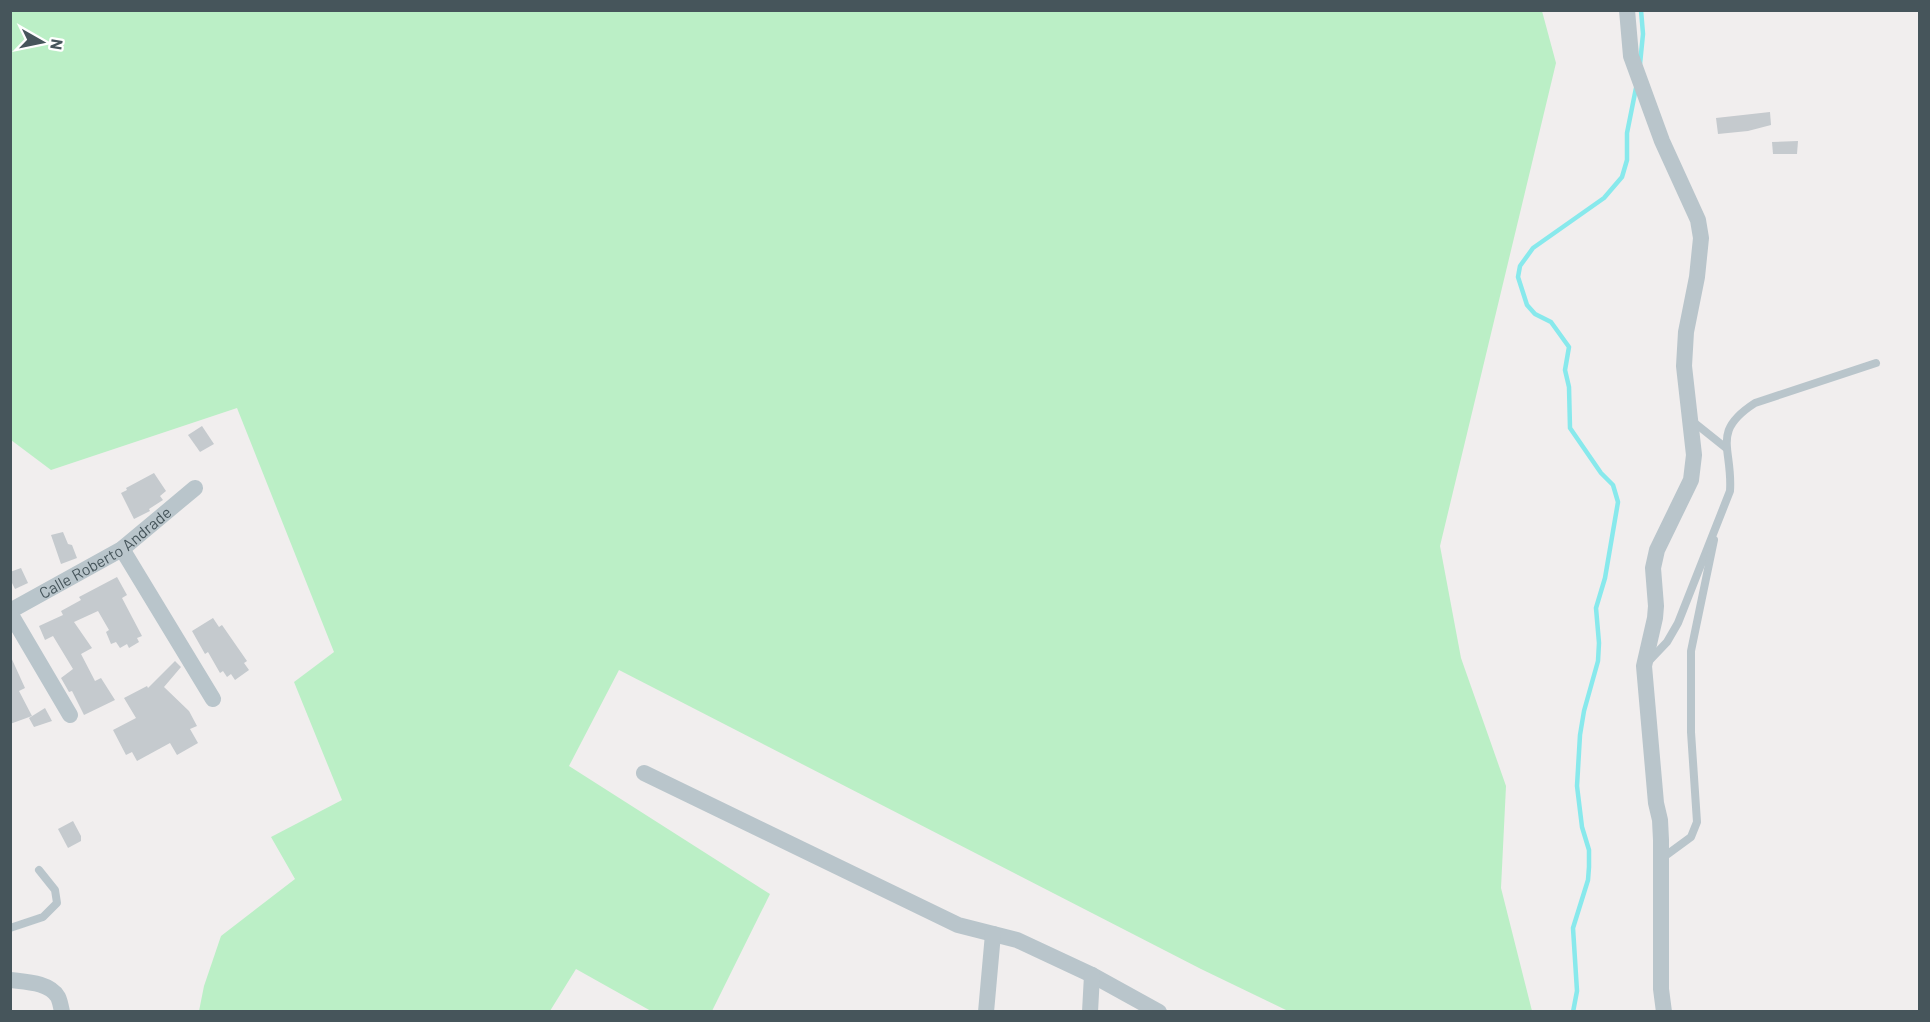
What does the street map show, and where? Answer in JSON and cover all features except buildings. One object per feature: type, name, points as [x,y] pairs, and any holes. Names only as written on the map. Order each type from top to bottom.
[{"type":"street","points":[[1627,10],[1631,56],[1662,141],[1698,220],[1701,238],[1686,332],[1685,355],[1694,454],[1690,480],[1657,550],[1653,568],[1655,618],[1644,666],[1656,803],[1660,820],[1661,989],[1664,1011]]},
{"type":"street","name":"Calle Roberto Andrade","points":[[10,612],[122,549],[195,488]]},
{"type":"street","points":[[122,549],[213,699]]},
{"type":"street","points":[[10,612],[70,714]]},
{"type":"street","points":[[644,773],[958,925],[1017,940],[1092,975],[1159,1011]]},
{"type":"street","points":[[986,1011],[993,934]]},
{"type":"street","points":[[1090,1011],[1092,975]]},
{"type":"street","points":[[10,980],[43,986],[57,996],[62,1011]]},
{"type":"lane","points":[[1644,666],[1667,642],[1678,623],[1730,490],[1731,475],[1726,448],[1728,427],[1739,413],[1755,403],[1876,363]]},
{"type":"lane","points":[[1690,420],[1726,448]]},
{"type":"lane","points":[[1661,859],[1691,837],[1697,822],[1691,732],[1692,651],[1717,524]]},
{"type":"lane","points":[[10,928],[43,917],[57,903],[55,890],[39,870]]},
{"type":"green space","points":[[10,11],[1542,11],[1556,63],[1440,546],[1461,658],[1506,786],[1501,888],[1532,1011],[1288,1011],[1201,969],[619,670],[569,766],[770,894],[712,1011],[651,1011],[576,969],[550,1011],[199,1011],[204,986],[221,936],[295,879],[271,837],[342,800],[294,682],[334,652],[237,408],[51,470],[11,440]]},
{"type":"waterway","points":[[1640,64],[1643,34],[1641,10]]},
{"type":"waterway","points":[[1573,1012],[1577,991],[1573,928],[1588,880],[1589,867],[1589,850],[1582,827],[1577,786],[1580,735],[1598,661],[1596,608],[1605,578],[1618,502],[1613,485],[1601,473],[1570,428],[1569,387],[1565,370],[1569,347],[1551,322],[1535,314],[1527,305],[1518,277],[1520,266],[1533,248],[1604,198],[1622,177],[1627,160],[1627,133],[1636,88]]}]
